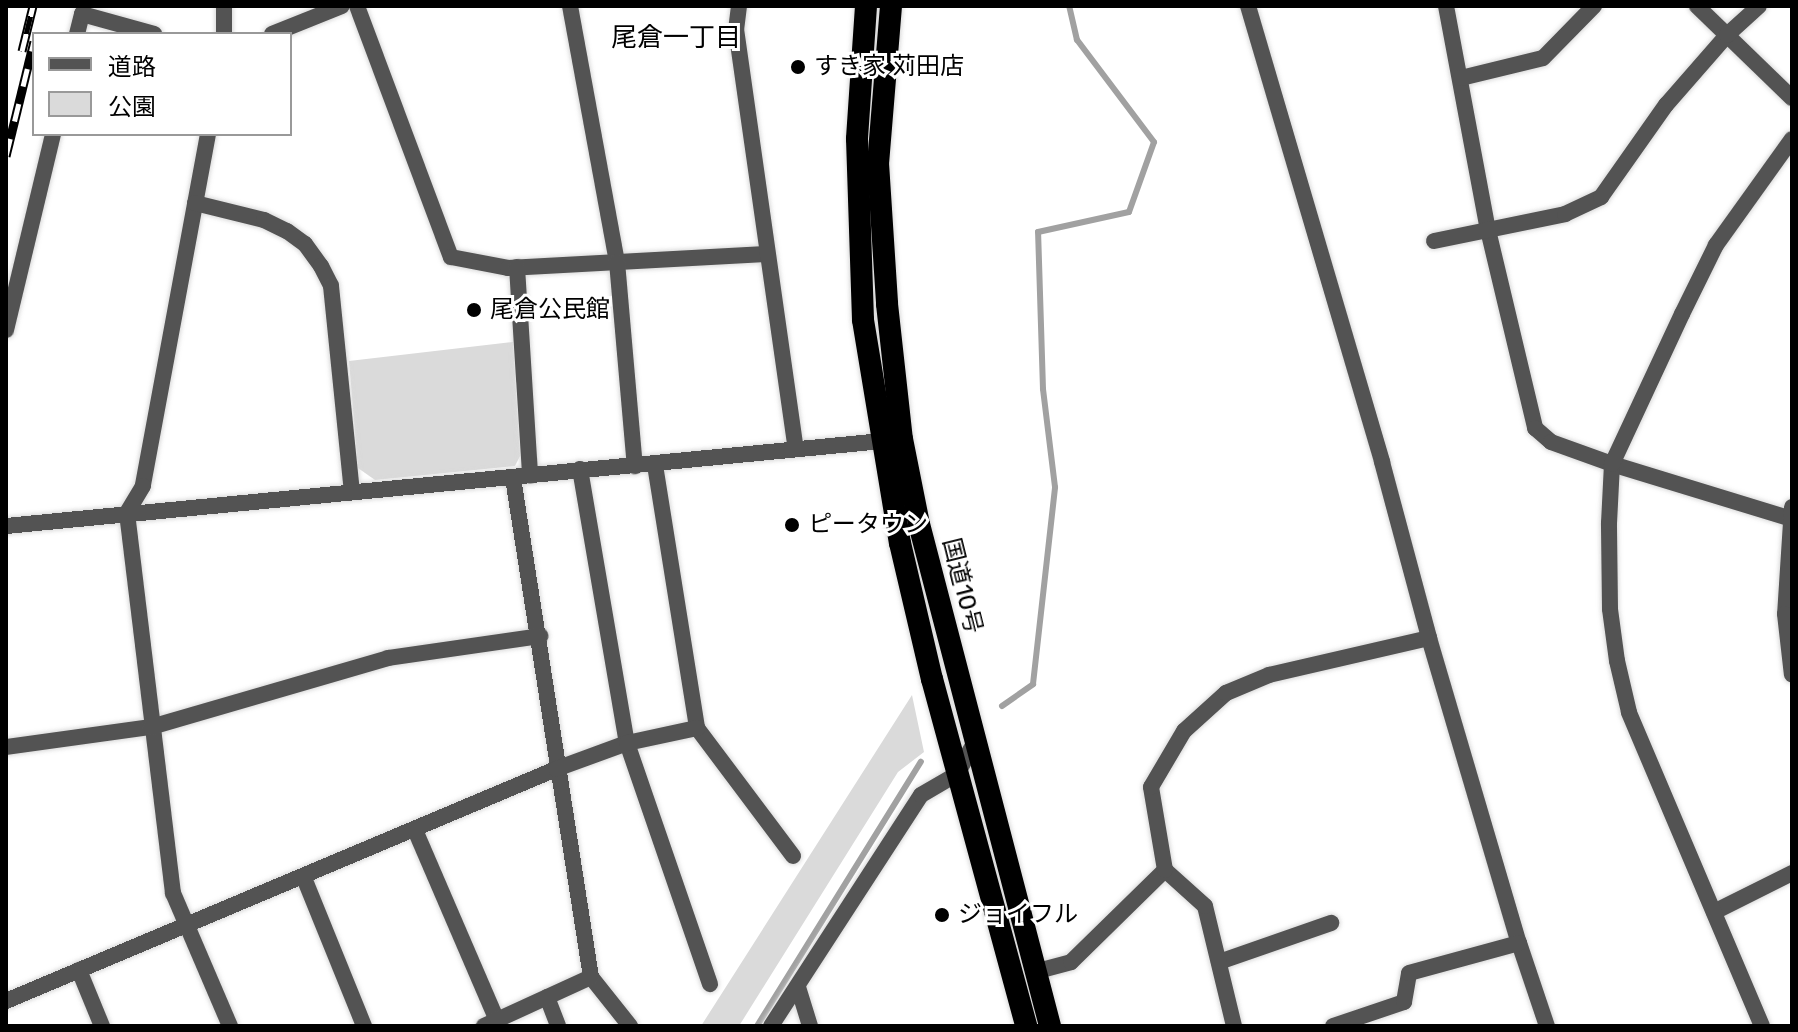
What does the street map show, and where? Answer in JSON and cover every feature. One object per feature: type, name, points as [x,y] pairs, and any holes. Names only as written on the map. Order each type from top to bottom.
[{"type":"highway","name":"国道10号","points":[[866,6],[857,139],[863,320],[892,440],[919,524],[1050,1026]]},
{"type":"highway","name":"国道10号","points":[[891,6],[878,163],[900,543],[957,774],[1026,1026]]},
{"type":"street","points":[[224,6],[224,32]]},
{"type":"street","points":[[277,32],[342,6]]},
{"type":"street","points":[[357,6],[451,257],[517,267],[766,254]]},
{"type":"street","points":[[570,6],[617,262],[635,466]]},
{"type":"street","points":[[739,6],[736,29],[796,448]]},
{"type":"street","points":[[1248,6],[1382,462],[1429,638],[1519,943],[1547,1026]]},
{"type":"street","points":[[1446,6],[1488,230],[1535,428],[1551,442],[1612,464],[1791,512],[1785,614],[1792,675]]},
{"type":"street","points":[[1461,78],[1543,58],[1594,6]]},
{"type":"street","points":[[1697,6],[1792,98]]},
{"type":"street","points":[[1434,241],[1565,214],[1601,197],[1666,105],[1727,35],[1759,6]]},
{"type":"street","points":[[78,32],[82,14],[94,12],[149,32]]},
{"type":"street","points":[[6,330],[53,136]]},
{"type":"street","points":[[208,136],[143,486],[127,513],[173,893],[230,1026]]},
{"type":"street","points":[[1762,1026],[1629,712],[1617,661],[1610,609],[1612,464],[1716,245],[1792,139]]},
{"type":"street","points":[[195,203],[264,220],[287,231],[305,244],[321,266],[331,286],[352,492]]},
{"type":"street","points":[[517,267],[521,477],[556,769],[591,977],[630,1026]]},
{"type":"street","points":[[6,526],[892,440]]},
{"type":"street","points":[[655,465],[697,728],[793,856]]},
{"type":"street","points":[[580,469],[627,743],[710,984]]},
{"type":"street","points":[[6,747],[151,727],[388,658],[540,636]]},
{"type":"street","points":[[1234,1026],[1205,906],[1165,870],[1151,787],[1184,731],[1204,709],[1226,693],[1269,675],[1429,638]]},
{"type":"street","points":[[6,1001],[304,878],[556,769],[627,743],[697,728]]},
{"type":"street","points":[[771,1026],[921,795],[957,774],[975,741]]},
{"type":"street","points":[[415,830],[490,1023],[591,977]]},
{"type":"street","points":[[1034,972],[1071,962],[1165,870]]},
{"type":"street","points":[[1714,912],[1792,873]]},
{"type":"street","points":[[304,878],[364,1026]]},
{"type":"street","points":[[1219,962],[1331,923]]},
{"type":"street","points":[[1333,1026],[1404,1002],[1409,973],[1519,943]]},
{"type":"street","points":[[79,970],[102,1026]]},
{"type":"street","points":[[798,987],[810,1026]]},
{"type":"street","points":[[547,997],[558,1026]]},
{"type":"green space","points":[[513,342],[520,456],[515,466],[375,480],[358,468],[349,361]]},
{"type":"green space","points":[[912,695],[924,752],[898,772],[739,1026],[701,1026]]},
{"type":"waterway","points":[[1002,706],[1033,684],[1055,487],[1043,389],[1038,232],[1129,212],[1154,142],[1077,40],[1069,6]]},
{"type":"waterway","points":[[757,1026],[921,762]]},
{"type":"railway","points":[[22,51],[33,6]]},
{"type":"railway","points":[[6,156],[32,49]]},
{"type":"place","name":"すき家 苅田店","points":[[798,67]]},
{"type":"place","name":"尾倉公民館","points":[[474,310]]},
{"type":"place","name":"ピータウン","points":[[792,525]]},
{"type":"place","name":"ジョイフル","points":[[942,915]]},
{"type":"district","name":"尾倉一丁目","points":[[676,38]]}]
